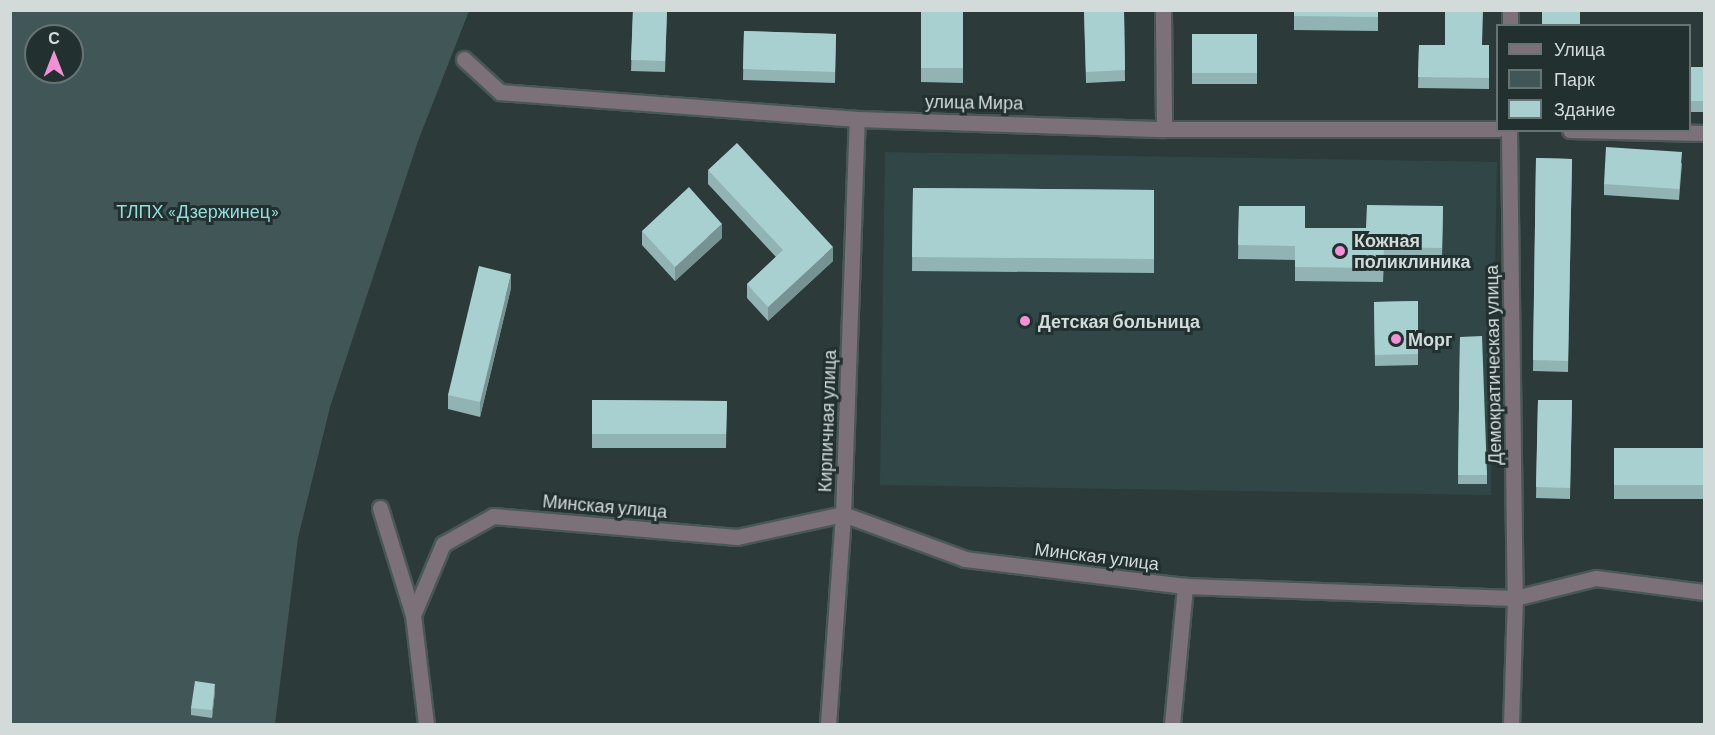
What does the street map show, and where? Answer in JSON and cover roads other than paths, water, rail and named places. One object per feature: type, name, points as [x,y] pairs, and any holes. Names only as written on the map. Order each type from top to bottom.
[{"type":"street","points":[[1163,10],[1164,129]]},
{"type":"street","name":"улица Мира","points":[[464,59],[500,92],[857,119],[1164,129],[1496,129]]},
{"type":"street","name":"Кирпичная улица","points":[[828,724],[843,514],[857,119]]},
{"type":"street","name":"Демократическая улица","points":[[1509,132],[1515,598],[1511,724]]},
{"type":"street","points":[[1637,132],[1704,134]]},
{"type":"street","points":[[380,508],[413,615],[426,724]]},
{"type":"street","name":"Минская улица","points":[[413,615],[443,544],[493,516],[737,537],[843,514],[965,559],[1185,586],[1515,598],[1596,578],[1704,592]]},
{"type":"street","points":[[1172,724],[1185,586]]},
{"type":"place","name":"Кожная поликлиника","points":[[1340,251]]},
{"type":"place","name":"Детская больница","points":[[1025,321]]},
{"type":"place","name":"Морг","points":[[1396,339]]},
{"type":"park label","name":"ТЛПХ «Дзержинец»","points":[[198,211]]}]
